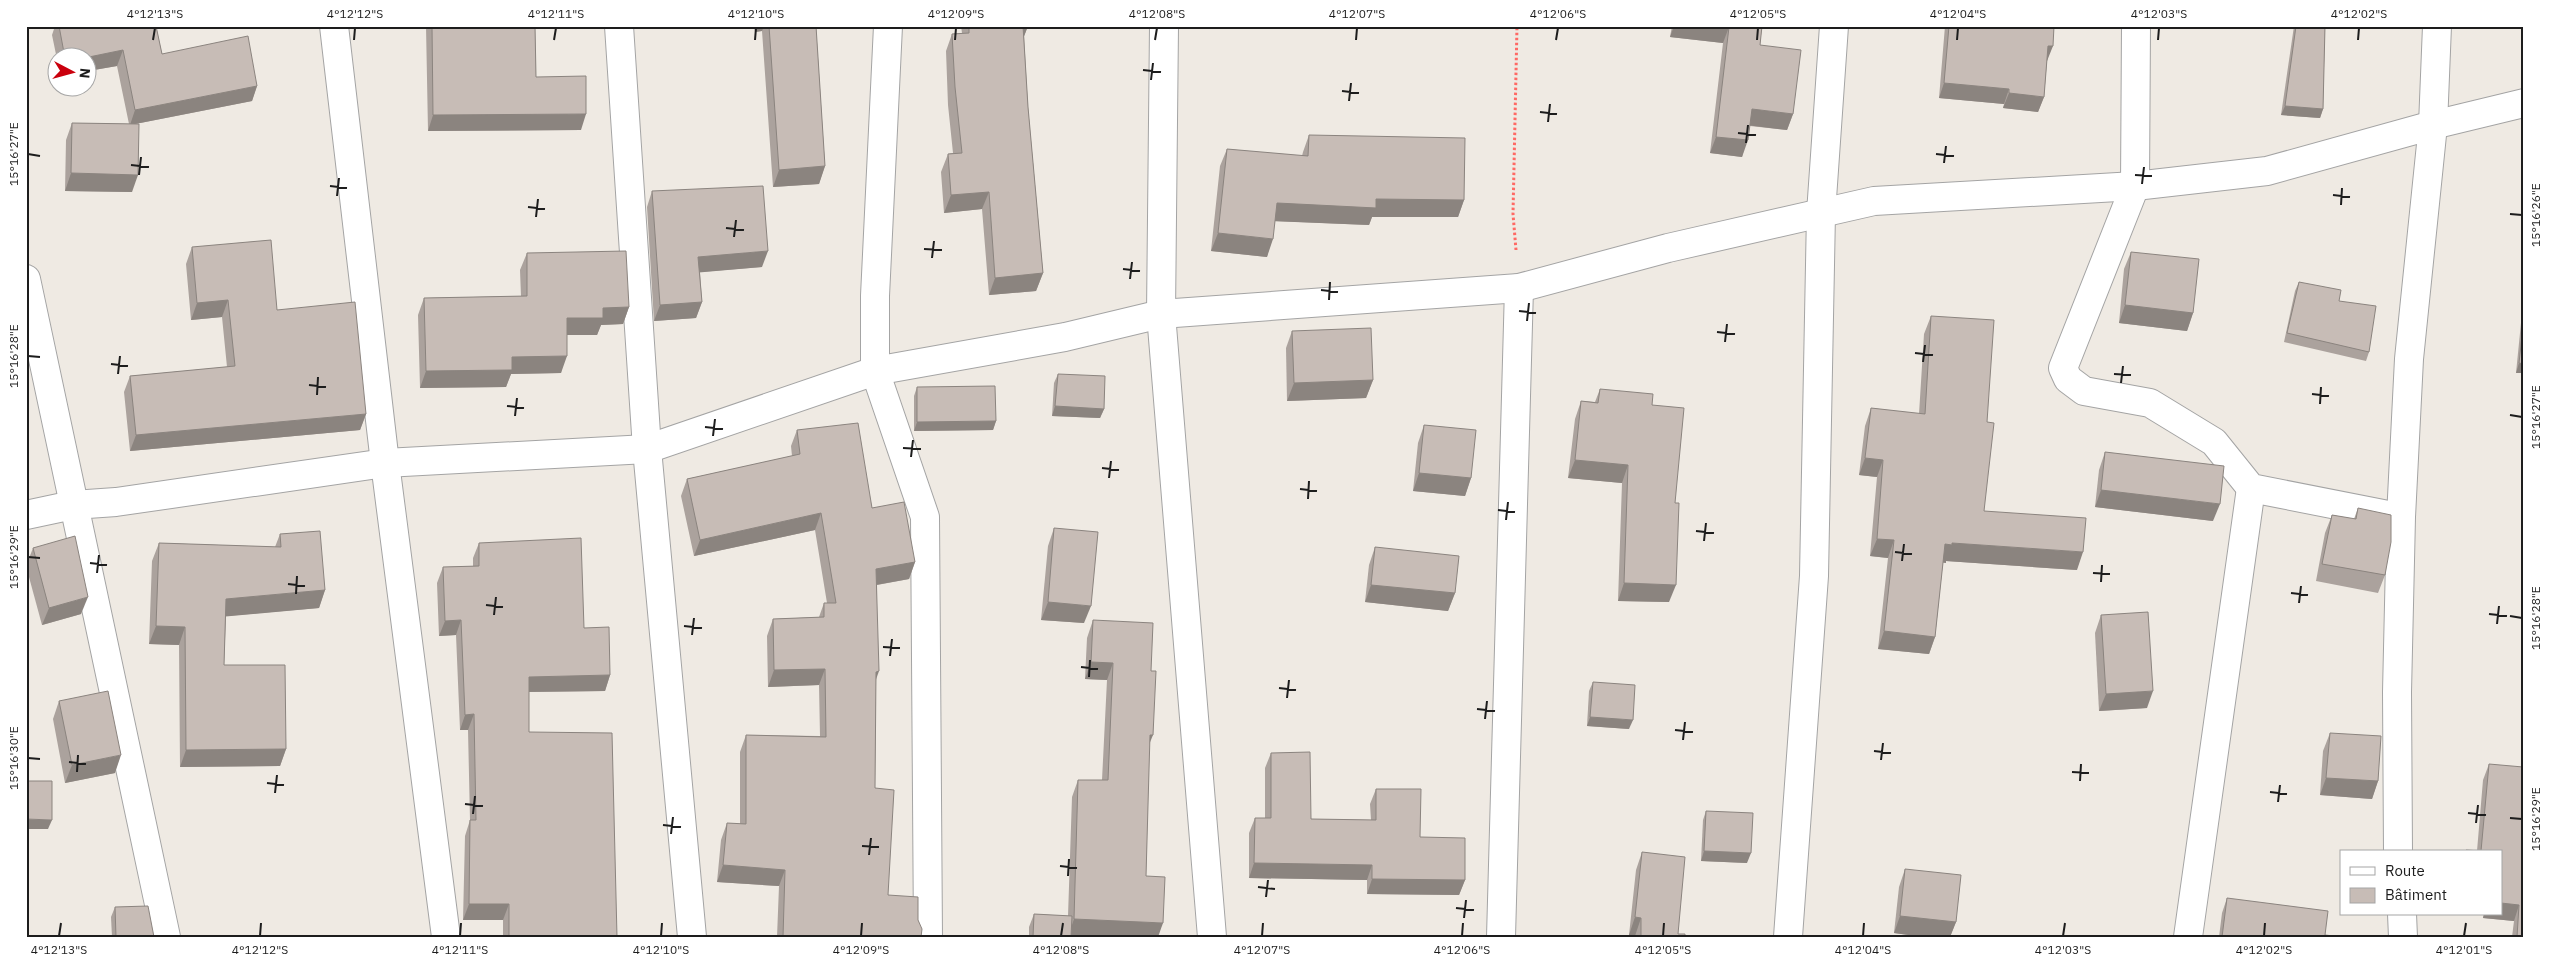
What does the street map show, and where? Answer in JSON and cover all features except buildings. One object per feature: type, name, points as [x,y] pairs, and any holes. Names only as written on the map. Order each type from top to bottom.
[{"type":"street","points":[[334,26],[385,463],[446,937]]},
{"type":"street","points":[[619,26],[647,449],[692,937]]},
{"type":"street","points":[[888,26],[875,296],[875,371],[925,517],[928,937]]},
{"type":"street","points":[[1164,26],[1161,314],[1212,937]]},
{"type":"street","points":[[1788,937],[1814,576],[1821,213],[1834,26]]},
{"type":"street","points":[[2136,26],[2134,186],[2063,368],[2068,379],[2084,391],[2150,403],[2214,442],[2251,488],[2400,517]]},
{"type":"street","points":[[2398,850],[2397,692],[2400,517],[2409,359],[2433,125],[2437,26]]},
{"type":"street","points":[[26,516],[73,505],[116,502],[385,463],[647,449],[875,371],[1065,337],[1161,314],[1519,288],[1668,248],[1874,201],[2134,186],[2267,171],[2433,125],[2524,103]]},
{"type":"street","points":[[26,279],[166,937]]},
{"type":"street","points":[[1501,937],[1519,288]]},
{"type":"street","points":[[2188,937],[2251,488]]},
{"type":"street","points":[[2402,916],[2403,937]]},
{"type":"path","points":[[1517,26],[1513,214],[1519,288]]}]
